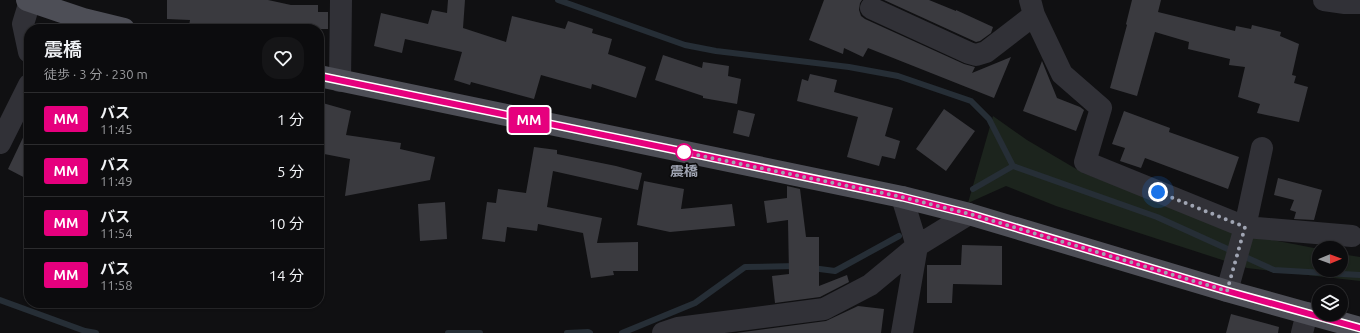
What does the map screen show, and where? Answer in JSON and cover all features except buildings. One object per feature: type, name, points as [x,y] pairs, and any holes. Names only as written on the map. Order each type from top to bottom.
[{"type":"main road","points":[[29,1],[83,19],[104,24]]},
{"type":"main road","points":[[324,77],[902,197],[970,214],[1227,291],[1305,323],[1360,328]]},
{"type":"street","points":[[340,81],[341,0]]},
{"type":"street","points":[[1324,0],[1345,3],[1360,3]]},
{"type":"street","points":[[24,24],[29,1]]},
{"type":"street","points":[[870,8],[976,55],[986,52],[1032,7],[1062,74],[1101,108],[1085,162],[1245,227],[1352,236]]},
{"type":"street","points":[[0,143],[24,95]]},
{"type":"street","points":[[1227,291],[1245,227],[1262,148]]},
{"type":"street","points":[[902,197],[917,246],[902,333]]},
{"type":"street","points":[[663,333],[678,328],[824,309],[870,285],[917,246],[970,214]]},
{"type":"shaded area","points":[[993,116],[1027,140],[1083,173],[1247,235],[1312,248],[1312,275],[1247,268],[1056,206],[1006,186],[968,203]]},
{"type":"shaded area","points":[[1348,255],[1360,257],[1360,281],[1325,277],[1348,277]]},
{"type":"waterway","points":[[558,0],[685,45],[716,51],[849,67],[898,76],[971,101],[989,119],[1013,166],[1157,217],[1274,270],[1360,275]]},
{"type":"waterway","points":[[973,189],[1013,166]]},
{"type":"waterway","points":[[812,268],[835,271],[899,236]]},
{"type":"waterway","points":[[622,333],[695,303],[745,267],[797,266]]},
{"type":"waterway","points":[[0,300],[85,331],[96,333]]},
{"type":"waterway","points":[[448,333],[480,333]]},
{"type":"waterway","points":[[567,333],[590,333]]},
{"type":"bus line","name":"MM","points":[[324,77],[902,197],[970,214],[1227,291],[1360,328]]},
{"type":"place","name":"震橋","points":[[684,152]]},
{"type":"route","points":[[684,152],[677,151],[902,197],[970,214],[1227,291],[1245,227],[1158,192]]}]
